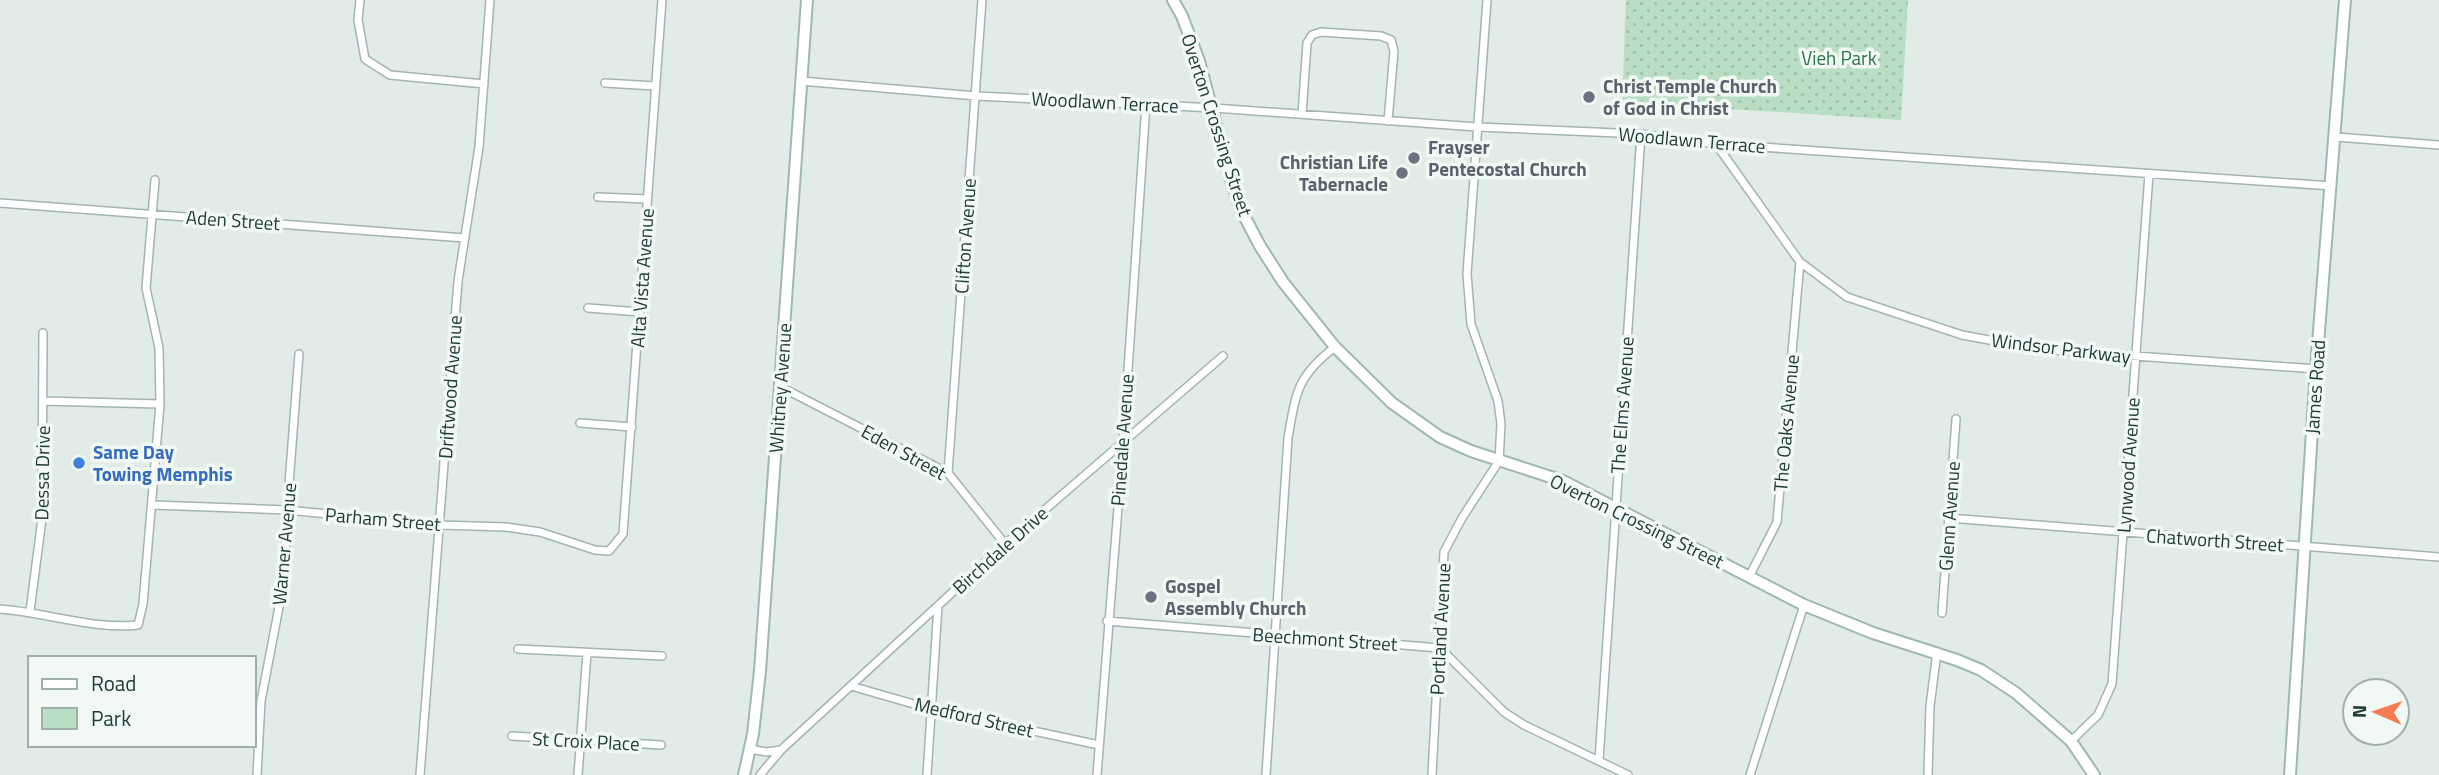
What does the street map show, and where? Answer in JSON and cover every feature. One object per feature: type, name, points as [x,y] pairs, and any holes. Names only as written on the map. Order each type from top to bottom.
[{"type":"main road","name":"Whitney Avenue","points":[[744,775],[760,671],[807,0]]},
{"type":"main road","name":"Overton Crossing Street","points":[[1173,0],[1199,61],[1241,210],[1283,282],[1335,347],[1370,383],[1414,420],[1440,437],[1499,461],[1563,481],[1804,605],[1873,633],[1937,652],[1981,670],[2038,712],[2071,741],[2094,775]]},
{"type":"main road","name":"James Road","points":[[2290,775],[2316,369],[2346,0]]},
{"type":"street","points":[[360,0],[358,20],[365,59],[390,75],[484,84]]},
{"type":"street","name":"Driftwood Avenue","points":[[419,775],[458,281],[479,147],[490,0]]},
{"type":"street","name":"Alta Vista Avenue","points":[[609,551],[623,534],[662,0]]},
{"type":"street","name":"Clifton Avenue","points":[[948,473],[982,0]]},
{"type":"street","name":"Portland Avenue","points":[[1432,775],[1444,552],[1499,461],[1501,424],[1498,401],[1471,324],[1467,274],[1487,0]]},
{"type":"street","points":[[1302,114],[1307,43],[1312,35],[1321,32],[1381,36],[1391,40],[1394,51],[1388,121]]},
{"type":"street","name":"Woodlawn Terrace","points":[[801,81],[976,96],[1214,108],[1477,127],[1641,134],[1716,144],[2332,186]]},
{"type":"street","points":[[605,83],[655,86]]},
{"type":"street","name":"Pinedale Avenue","points":[[1097,775],[1146,104]]},
{"type":"street","name":"The Elms Avenue","points":[[1599,760],[1641,134]]},
{"type":"street","points":[[2336,137],[2439,145]]},
{"type":"street","name":"Windsor Parkway","points":[[1716,144],[1800,262],[1847,297],[1962,335],[2038,349],[2316,369]]},
{"type":"street","name":"Lynwood Avenue","points":[[2071,741],[2098,715],[2112,684],[2148,174]]},
{"type":"street","points":[[0,609],[30,611],[118,627],[138,625],[143,604],[153,505],[160,404],[159,348],[146,288],[155,180]]},
{"type":"street","points":[[598,197],[647,199]]},
{"type":"street","name":"Aden Street","points":[[0,203],[465,238]]},
{"type":"street","name":"The Oaks Avenue","points":[[1749,577],[1777,522],[1800,262]]},
{"type":"street","points":[[588,308],[640,312]]},
{"type":"street","name":"Dessa Drive","points":[[30,611],[42,519],[43,334]]},
{"type":"street","points":[[1266,775],[1288,438],[1294,402],[1301,383],[1313,364],[1335,347]]},
{"type":"street","name":"Warner Avenue","points":[[257,775],[261,701],[284,582],[299,354]]},
{"type":"street","name":"Birchdale Drive","points":[[760,775],[781,750],[1005,544],[1223,356]]},
{"type":"street","name":"Eden Street","points":[[781,387],[948,473],[1005,544]]},
{"type":"street","points":[[43,401],[160,404]]},
{"type":"street","name":"Glenn Avenue","points":[[1942,613],[1956,419]]},
{"type":"street","points":[[580,423],[632,427]]},
{"type":"street","name":"Parham Street","points":[[153,505],[287,510],[440,525],[506,527],[540,531],[595,550],[609,551]]},
{"type":"street","name":"Chatworth Street","points":[[1949,518],[2439,557]]},
{"type":"street","points":[[1750,775],[1804,605]]},
{"type":"street","points":[[927,775],[938,606]]},
{"type":"street","name":"Beechmont Street","points":[[1107,621],[1440,648]]},
{"type":"street","points":[[1440,648],[1504,712],[1524,725],[1628,775]]},
{"type":"street","points":[[518,649],[662,656]]},
{"type":"street","points":[[1928,775],[1930,706],[1937,652]]},
{"type":"street","points":[[578,775],[587,653]]},
{"type":"street","name":"Medford Street","points":[[851,686],[931,709],[1099,745]]},
{"type":"street","name":"St Croix Place","points":[[512,736],[660,745]]},
{"type":"street","points":[[750,749],[767,752],[781,750]]},
{"type":"green space","name":"Vieh Park","points":[[1626,0],[1908,0],[1901,120],[1622,102]]},
{"type":"place","name":"Christ Temple Church of God in Christ","points":[[1589,97]]},
{"type":"place","name":"Frayser Pentecostal Church","points":[[1414,158]]},
{"type":"place","name":"Christian Life Tabernacle","points":[[1402,173]]},
{"type":"place","name":"Same Day Towing Memphis","points":[[79,463]]},
{"type":"place","name":"Gospel Assembly Church","points":[[1151,597]]}]
